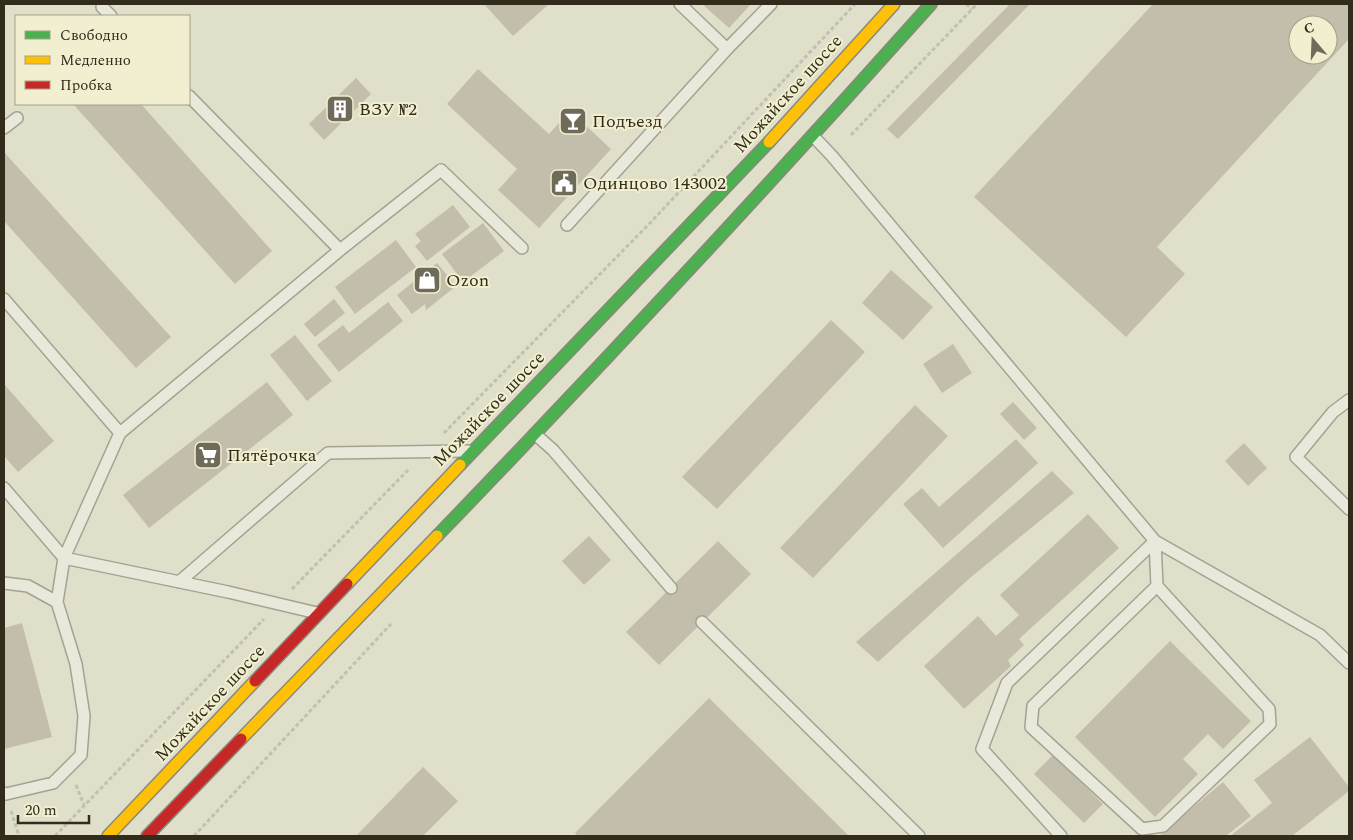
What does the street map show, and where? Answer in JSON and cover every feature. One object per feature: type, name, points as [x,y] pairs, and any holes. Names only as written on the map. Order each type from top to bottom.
[{"type":"main road","name":"Можайское шоссе","points":[[108,836],[768,143],[894,4]]},
{"type":"main road","points":[[147,836],[535,434],[813,136],[931,4]]},
{"type":"lane","points":[[680,4],[727,49]]},
{"type":"lane","points":[[567,225],[727,49],[771,4]]},
{"type":"lane","points":[[102,5],[110,15]]},
{"type":"lane","points":[[190,97],[340,250]]},
{"type":"lane","points":[[4,128],[17,118]]},
{"type":"lane","points":[[813,136],[832,156],[1155,540],[1320,635],[1349,662]]},
{"type":"lane","points":[[5,794],[54,783],[81,755],[84,716],[76,664],[57,602],[64,558],[120,434],[340,250],[441,170],[522,248]]},
{"type":"lane","points":[[4,298],[120,434]]},
{"type":"lane","points":[[1349,400],[1333,412],[1296,457],[1349,510]]},
{"type":"lane","points":[[535,434],[553,450],[671,588]]},
{"type":"lane","points":[[179,582],[328,453],[474,451]]},
{"type":"lane","points":[[4,488],[64,558],[319,614]]},
{"type":"lane","points":[[1155,540],[1157,586],[1269,709],[1270,724],[1163,826],[1142,829],[1031,727],[1033,706],[1157,586]]},
{"type":"lane","points":[[1060,836],[982,749],[1007,683],[1155,540]]},
{"type":"lane","points":[[4,583],[28,586],[57,602]]},
{"type":"lane","points":[[702,622],[919,836]]},
{"type":"path","points":[[54,836],[426,451],[651,222],[855,4]]},
{"type":"path","points":[[966,4],[972,9]]},
{"type":"path","points":[[5,794],[18,836]]},
{"type":"building","points":[[484,4],[549,4],[513,36]]},
{"type":"building","points":[[702,4],[751,4],[729,28]]},
{"type":"building","points":[[1010,4],[1030,4],[898,139],[887,129]]},
{"type":"building","points":[[1153,4],[1349,4],[1349,39],[1338,51],[1338,15],[1288,15],[1288,65],[1325,65],[1157,247],[1185,274],[1126,337],[974,197]]},
{"type":"building","points":[[478,69],[549,134],[570,111],[611,149],[539,228],[498,190],[517,169],[447,104]]},
{"type":"building","name":"ВЗУ №2","points":[[356,78],[371,94],[324,140],[309,124]]},
{"type":"building","points":[[74,105],[142,105],[272,251],[235,284]]},
{"type":"building","points":[[4,152],[171,337],[136,368],[4,221]]},
{"type":"building","points":[[453,205],[470,227],[427,261],[415,246],[421,241],[415,234]]},
{"type":"building","points":[[483,223],[504,251],[463,282],[442,254]]},
{"type":"building","points":[[396,240],[416,267],[355,314],[335,287]]},
{"type":"building","points":[[437,263],[456,286],[426,310],[425,304],[412,314],[397,295]]},
{"type":"building","points":[[891,270],[933,307],[903,340],[862,303]]},
{"type":"building","points":[[334,299],[345,313],[315,337],[304,324]]},
{"type":"building","points":[[388,302],[403,321],[339,372],[317,345],[343,325],[349,333]]},
{"type":"building","points":[[831,320],[865,352],[717,509],[682,477]]},
{"type":"building","points":[[295,335],[332,381],[307,401],[270,355]]},
{"type":"building","points":[[953,344],[972,373],[942,393],[923,364]]},
{"type":"building","name":"Пятёрочка","points":[[267,382],[293,415],[149,528],[123,495]]},
{"type":"building","points":[[4,384],[54,441],[18,472],[4,456]]},
{"type":"building","points":[[1013,402],[1037,428],[1024,440],[1000,414]]},
{"type":"building","points":[[915,405],[948,436],[813,578],[780,548]]},
{"type":"building","points":[[1016,439],[1038,463],[943,548],[903,504],[922,488],[939,507]]},
{"type":"building","points":[[1244,443],[1267,468],[1248,486],[1225,461]]},
{"type":"building","points":[[1052,471],[1074,493],[971,577],[878,662],[856,642]]},
{"type":"building","points":[[1088,514],[1119,548],[1019,639],[1024,645],[1008,660],[1011,666],[964,709],[924,666],[978,616],[996,636],[1019,615],[1000,595]]},
{"type":"building","points":[[589,536],[611,560],[584,585],[562,561]]},
{"type":"building","points":[[718,541],[751,574],[659,665],[626,632]]},
{"type":"building","points":[[22,623],[52,737],[4,749],[4,628]]},
{"type":"building","points":[[1170,641],[1251,721],[1223,749],[1208,734],[1183,759],[1198,774],[1155,817],[1075,737]]},
{"type":"building","points":[[709,698],[849,836],[578,836],[575,833]]},
{"type":"building","points":[[1310,737],[1349,787],[1349,791],[1292,836],[1230,836],[1272,803],[1254,780]]},
{"type":"building","points":[[1053,755],[1103,804],[1084,823],[1034,774]]},
{"type":"building","points":[[423,767],[458,801],[423,836],[356,836]]},
{"type":"building","points":[[1223,782],[1251,816],[1226,836],[1159,836]]},
{"type":"traffic: fast","points":[[437,536],[687,272],[931,4]]},
{"type":"traffic: fast","points":[[460,465],[769,142]]},
{"type":"traffic: slow","points":[[769,142],[894,4]]},
{"type":"traffic: slow","points":[[347,584],[460,465]]},
{"type":"traffic: slow","points":[[241,739],[437,536]]},
{"type":"traffic: slow","points":[[108,836],[255,681]]},
{"type":"traffic: jam","points":[[255,681],[347,584]]},
{"type":"traffic: jam","points":[[147,836],[241,739]]},
{"type":"place","name":"ВЗУ №2","points":[[340,109]]},
{"type":"place","name":"Подъезд","points":[[573,121]]},
{"type":"place","name":"Одинцово 143002","points":[[564,183]]},
{"type":"place","name":"Ozon","points":[[427,280]]},
{"type":"place","name":"Пятёрочка","points":[[208,455]]}]
